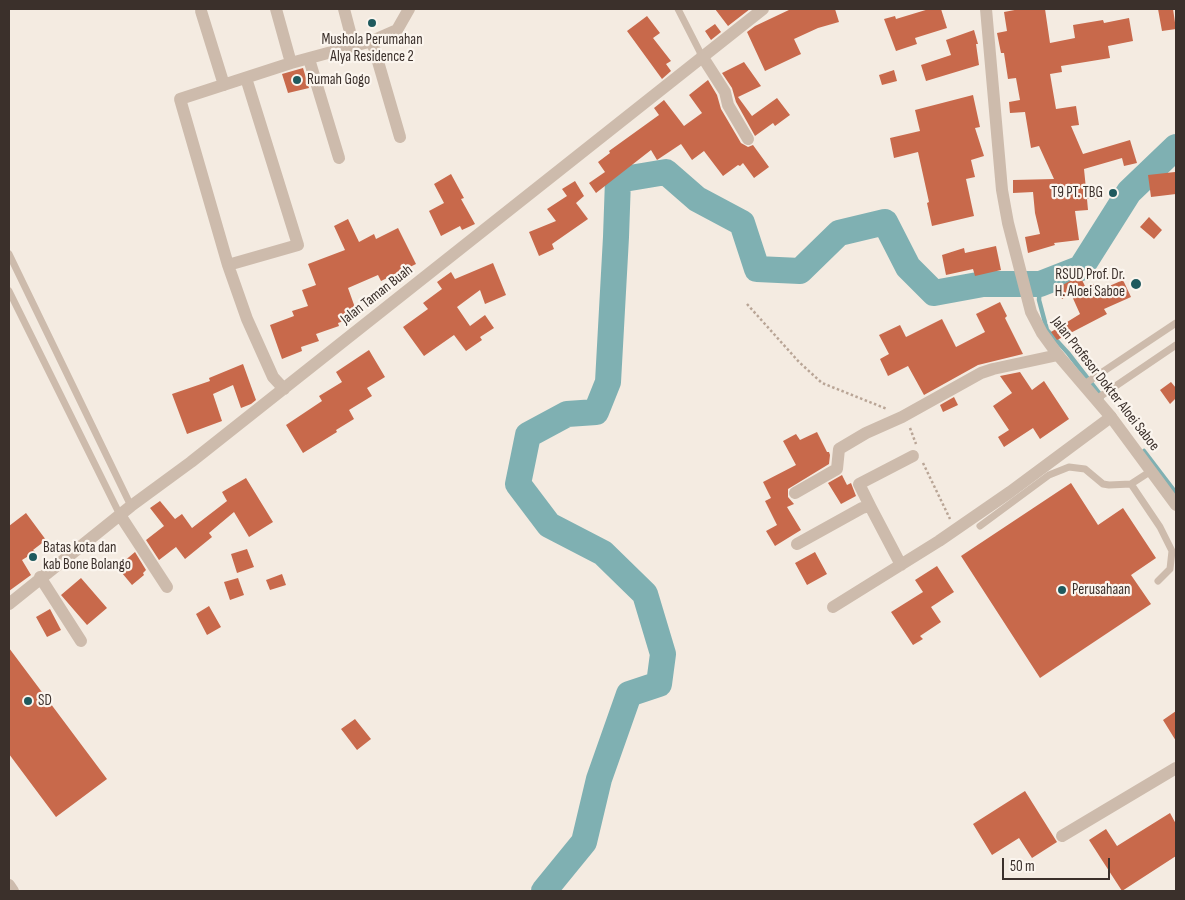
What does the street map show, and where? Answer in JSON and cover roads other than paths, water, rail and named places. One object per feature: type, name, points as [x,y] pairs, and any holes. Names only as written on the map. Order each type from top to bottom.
[{"type":"street","points":[[276,9],[291,64]]},
{"type":"street","points":[[344,9],[354,46]]},
{"type":"street","points":[[284,389],[273,377],[251,328],[228,265],[180,99],[372,41],[397,30],[409,9]]},
{"type":"street","name":"Jalan Taman Buah","points":[[9,604],[40,577],[131,506],[192,462],[763,9]]},
{"type":"street","name":"Jalan Profesor Dokter Aloei Saboe","points":[[986,9],[1002,190],[1008,223],[1031,312],[1042,333],[1058,355],[1111,417],[1176,505]]},
{"type":"street","points":[[201,11],[224,85]]},
{"type":"street","points":[[372,41],[400,137]]},
{"type":"street","points":[[702,56],[725,92],[728,105],[748,138]]},
{"type":"street","points":[[309,59],[339,158]]},
{"type":"street","points":[[228,265],[298,245],[246,78]]},
{"type":"street","points":[[796,493],[837,469],[839,449],[902,417],[981,373],[1058,355]]},
{"type":"street","points":[[833,607],[939,542],[1111,417]]},
{"type":"street","points":[[901,565],[859,484],[918,455]]},
{"type":"street","points":[[797,544],[862,508],[870,506]]},
{"type":"street","points":[[120,515],[167,587]]},
{"type":"street","points":[[40,577],[81,641]]},
{"type":"street","points":[[1062,836],[1176,768]]},
{"type":"street","points":[[9,885],[13,891]]},
{"type":"lane","points":[[678,9],[702,56]]},
{"type":"lane","points":[[9,254],[131,506]]},
{"type":"lane","points":[[9,291],[120,515]]},
{"type":"lane","points":[[1083,385],[1176,323]]},
{"type":"lane","points":[[1095,400],[1176,345]]},
{"type":"lane","points":[[980,526],[1049,475],[1069,467],[1085,469],[1104,484],[1131,484],[1152,471]]},
{"type":"lane","points":[[1131,484],[1152,513],[1172,550],[1170,569],[1158,581]]},
{"type":"waterway","points":[[544,891],[584,842],[599,779],[629,694],[659,684],[663,654],[645,594],[603,553],[549,525],[518,484],[528,435],[567,414],[596,412],[608,382],[618,180],[666,172],[697,199],[742,223],[757,269],[800,271],[839,233],[885,222],[908,267],[934,293],[983,284],[1040,284],[1081,268],[1129,192],[1176,147]]},
{"type":"waterway","points":[[1040,284],[1039,300],[1047,330],[1068,353],[1102,397]]},
{"type":"waterway","points":[[1144,451],[1176,493]]},
{"type":"place","name":"Mushola Perumahan Alya Residence 2","points":[[372,23]]},
{"type":"place","name":"Rumah Gogo","points":[[297,80]]},
{"type":"place","name":"T9 PT. TBG","points":[[1113,193]]},
{"type":"place","name":"RSUD Prof. Dr. H. Aloei Saboe","points":[[1136,284]]},
{"type":"place","name":"Batas kota dan kab Bone Bolango","points":[[33,557]]},
{"type":"place","name":"Perusahaan","points":[[1062,590]]},
{"type":"place","name":"SD","points":[[28,701]]}]
